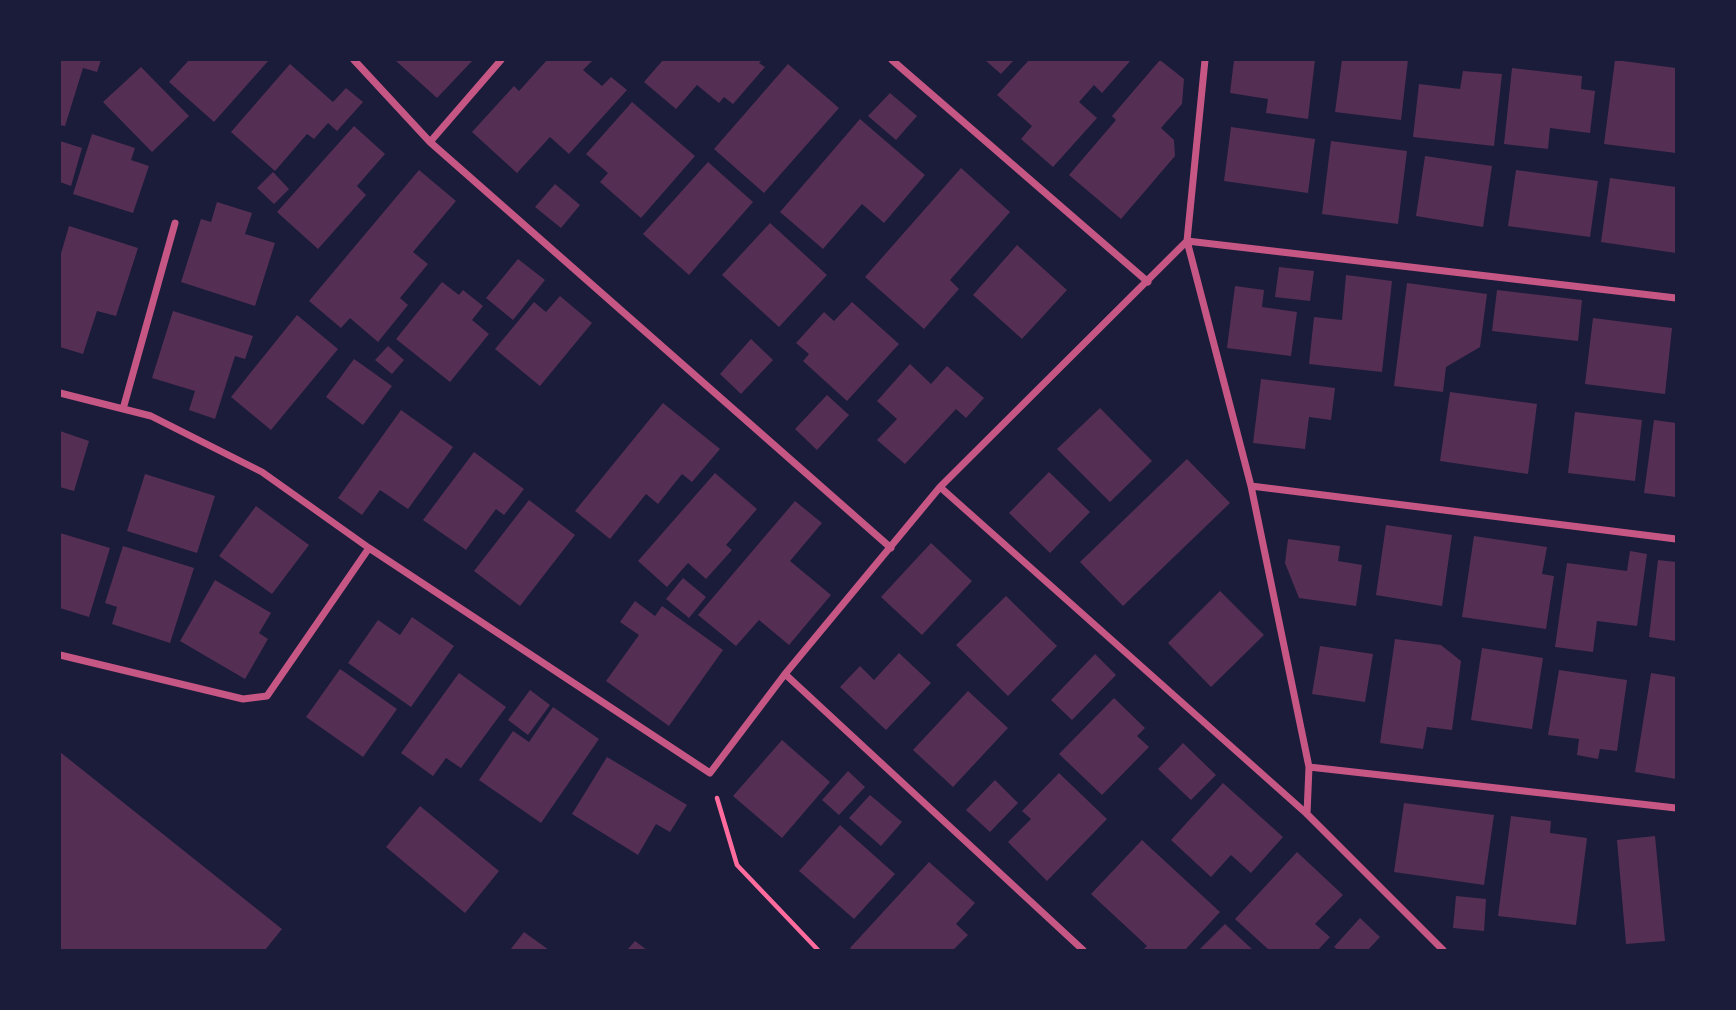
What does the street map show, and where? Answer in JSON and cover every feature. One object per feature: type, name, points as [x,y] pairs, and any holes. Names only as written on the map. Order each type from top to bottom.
[{"type":"street","points":[[354,60],[430,142],[891,548]]},
{"type":"street","points":[[430,142],[501,60]]},
{"type":"street","points":[[892,60],[1148,282]]},
{"type":"street","points":[[1205,60],[1187,241],[1251,486],[1309,767],[1307,814]]},
{"type":"street","points":[[123,409],[175,223]]},
{"type":"street","points":[[60,393],[151,416],[262,472],[369,548],[710,773],[785,674],[940,486],[1187,241]]},
{"type":"street","points":[[1187,241],[1676,298]]},
{"type":"street","points":[[940,486],[1307,814],[1443,950]]},
{"type":"street","points":[[1251,486],[1676,539]]},
{"type":"street","points":[[60,655],[243,699],[267,696],[369,548]]},
{"type":"street","points":[[785,674],[1083,950]]},
{"type":"street","points":[[1309,767],[1676,808]]},
{"type":"path","points":[[710,773],[737,865],[818,950]]},
{"type":"building","points":[[60,60],[101,60],[97,72],[83,68],[65,126],[60,125]]},
{"type":"building","points":[[189,60],[269,60],[214,122],[169,82]]},
{"type":"building","points":[[395,60],[473,60],[437,98]]},
{"type":"building","points":[[547,60],[593,60],[583,70],[602,86],[611,77],[627,90],[569,154],[550,137],[517,173],[472,132],[514,86],[519,91]]},
{"type":"building","points":[[663,60],[762,60],[759,63],[765,67],[733,104],[724,97],[719,103],[697,85],[676,109],[644,82]]},
{"type":"building","points":[[985,60],[1014,60],[1001,74]]},
{"type":"building","points":[[1029,60],[1131,60],[1102,93],[1094,85],[1079,102],[1097,118],[1053,167],[1021,139],[1032,126],[997,95]]},
{"type":"building","points":[[1160,60],[1184,79],[1182,104],[1161,128],[1174,140],[1175,156],[1121,219],[1069,175],[1116,120],[1112,116]]},
{"type":"building","points":[[1234,60],[1315,60],[1308,119],[1266,113],[1268,99],[1230,93]]},
{"type":"building","points":[[1342,60],[1408,60],[1401,120],[1335,112]]},
{"type":"building","points":[[1615,60],[1676,68],[1676,153],[1604,144]]},
{"type":"building","points":[[290,64],[333,102],[346,88],[363,102],[337,131],[328,123],[314,139],[307,134],[275,171],[231,132]]},
{"type":"building","points":[[788,64],[839,108],[764,193],[714,149]]},
{"type":"building","points":[[141,67],[189,116],[152,152],[103,102]]},
{"type":"building","points":[[1512,68],[1582,76],[1581,89],[1595,91],[1590,133],[1550,128],[1548,149],[1504,144]]},
{"type":"building","points":[[1463,71],[1502,74],[1494,146],[1413,137],[1419,84],[1460,89]]},
{"type":"building","points":[[890,93],[917,116],[896,140],[868,116]]},
{"type":"building","points":[[632,102],[695,156],[641,218],[600,182],[608,173],[586,154]]},
{"type":"building","points":[[860,119],[925,175],[884,223],[862,204],[823,249],[780,212]]},
{"type":"building","points":[[354,126],[385,154],[357,186],[366,195],[318,249],[277,212]]},
{"type":"building","points":[[1231,127],[1315,139],[1308,193],[1224,181]]},
{"type":"building","points":[[92,134],[135,148],[131,160],[149,166],[133,213],[73,194]]},
{"type":"building","points":[[60,141],[82,148],[71,186],[60,182]]},
{"type":"building","points":[[1331,141],[1407,151],[1398,224],[1322,214]]},
{"type":"building","points":[[1425,156],[1492,166],[1483,227],[1416,216]]},
{"type":"building","points":[[708,162],[753,202],[689,275],[643,234]]},
{"type":"building","points":[[961,168],[1010,212],[950,280],[959,289],[924,329],[865,277]]},
{"type":"building","points":[[419,170],[456,201],[413,252],[428,264],[400,298],[408,305],[378,342],[350,318],[341,328],[309,301]]},
{"type":"building","points":[[1516,170],[1598,181],[1590,237],[1508,226]]},
{"type":"building","points":[[273,172],[289,189],[274,204],[257,188]]},
{"type":"building","points":[[1610,178],[1676,187],[1676,253],[1601,242]]},
{"type":"building","points":[[555,184],[580,205],[561,228],[535,207]]},
{"type":"building","points":[[217,202],[252,213],[245,234],[275,243],[255,306],[181,282],[201,219],[211,222]]},
{"type":"building","points":[[770,223],[827,275],[779,327],[722,275]]},
{"type":"building","points":[[69,226],[138,248],[116,316],[97,311],[83,354],[60,347],[60,257]]},
{"type":"building","points":[[1017,245],[1067,290],[1022,339],[973,295]]},
{"type":"building","points":[[518,259],[545,280],[513,320],[486,298]]},
{"type":"building","points":[[1279,267],[1314,271],[1310,301],[1275,297]]},
{"type":"building","points":[[1346,275],[1392,281],[1382,372],[1309,364],[1314,317],[1342,320]]},
{"type":"building","points":[[442,282],[459,295],[463,290],[483,306],[472,320],[489,334],[450,382],[396,339]]},
{"type":"building","points":[[1407,283],[1487,294],[1480,347],[1446,367],[1443,392],[1394,386]]},
{"type":"building","points":[[1235,286],[1264,290],[1262,307],[1297,312],[1291,356],[1227,348]]},
{"type":"building","points":[[1497,290],[1582,300],[1578,341],[1492,331]]},
{"type":"building","points":[[560,296],[592,323],[540,386],[495,349],[534,302],[546,312]]},
{"type":"building","points":[[852,302],[899,344],[847,401],[803,361],[809,354],[796,343],[824,312],[834,321]]},
{"type":"building","points":[[173,311],[253,336],[245,359],[235,356],[215,419],[189,410],[195,391],[152,378]]},
{"type":"building","points":[[297,315],[338,349],[271,430],[231,397]]},
{"type":"building","points":[[1593,318],[1672,328],[1665,394],[1585,384]]},
{"type":"building","points":[[751,339],[773,360],[741,394],[720,374]]},
{"type":"building","points":[[388,346],[404,360],[392,374],[375,360]]},
{"type":"building","points":[[354,359],[392,386],[363,425],[326,397]]},
{"type":"building","points":[[910,364],[931,384],[947,366],[984,398],[966,418],[956,409],[905,464],[877,440],[897,419],[877,401]]},
{"type":"building","points":[[1261,379],[1335,388],[1331,420],[1309,417],[1305,449],[1253,443]]},
{"type":"building","points":[[1450,392],[1537,404],[1528,474],[1440,461]]},
{"type":"building","points":[[827,395],[849,415],[817,450],[795,429]]},
{"type":"building","points":[[663,403],[720,449],[692,482],[682,474],[658,504],[646,494],[610,539],[575,511]]},
{"type":"building","points":[[1100,408],[1152,461],[1110,502],[1057,449]]},
{"type":"building","points":[[401,410],[453,447],[408,509],[380,490],[362,515],[338,498]]},
{"type":"building","points":[[1575,412],[1642,420],[1635,481],[1568,473]]},
{"type":"building","points":[[1654,420],[1676,423],[1676,497],[1644,493]]},
{"type":"building","points":[[60,431],[89,441],[74,491],[60,487]]},
{"type":"building","points":[[474,452],[524,489],[504,515],[496,509],[466,550],[423,520]]},
{"type":"building","points":[[1187,459],[1230,503],[1123,606],[1080,562]]},
{"type":"building","points":[[1049,472],[1090,512],[1050,553],[1009,513]]},
{"type":"building","points":[[715,473],[757,509],[726,545],[732,550],[706,579],[688,563],[667,587],[638,561]]},
{"type":"building","points":[[145,474],[215,496],[197,553],[127,531]]},
{"type":"building","points":[[529,500],[575,535],[520,606],[474,571]]},
{"type":"building","points":[[795,501],[822,523],[790,561],[831,595],[789,645],[759,620],[736,646],[698,615]]},
{"type":"building","points":[[256,506],[309,545],[272,594],[219,556]]},
{"type":"building","points":[[1386,525],[1452,535],[1442,606],[1376,595]]},
{"type":"building","points":[[60,533],[110,548],[89,617],[60,608]]},
{"type":"building","points":[[1474,536],[1547,547],[1542,574],[1554,576],[1546,629],[1462,617]]},
{"type":"building","points":[[1288,539],[1340,546],[1338,561],[1362,565],[1356,606],[1299,598],[1285,563]]},
{"type":"building","points":[[931,543],[972,581],[922,635],[881,597]]},
{"type":"building","points":[[123,546],[194,568],[170,643],[112,624],[117,607],[105,603]]},
{"type":"building","points":[[1630,551],[1647,554],[1637,626],[1597,621],[1593,652],[1555,647],[1567,563],[1627,571]]},
{"type":"building","points":[[1658,560],[1676,562],[1676,641],[1649,637]]},
{"type":"building","points":[[683,578],[706,597],[689,618],[666,599]]},
{"type":"building","points":[[215,580],[271,613],[259,633],[268,639],[245,679],[180,641]]},
{"type":"building","points":[[1220,591],[1264,635],[1211,687],[1168,643]]},
{"type":"building","points":[[1006,596],[1057,646],[1008,696],[956,645]]},
{"type":"building","points":[[635,601],[655,616],[662,606],[723,650],[669,726],[606,681],[639,635],[620,622]]},
{"type":"building","points":[[412,617],[454,646],[411,707],[348,663],[378,620],[400,635]]},
{"type":"building","points":[[1395,639],[1441,645],[1461,661],[1452,730],[1427,727],[1423,749],[1380,743]]},
{"type":"building","points":[[1320,646],[1373,654],[1365,702],[1312,694]]},
{"type":"building","points":[[1482,648],[1543,658],[1532,729],[1471,720]]},
{"type":"building","points":[[899,653],[931,683],[886,730],[840,687],[860,666],[874,680]]},
{"type":"building","points":[[1095,654],[1116,675],[1072,720],[1051,700]]},
{"type":"building","points":[[340,669],[397,709],[363,757],[306,717]]},
{"type":"building","points":[[1559,670],[1627,680],[1617,751],[1600,749],[1598,759],[1577,755],[1579,739],[1548,735]]},
{"type":"building","points":[[459,673],[506,707],[461,768],[446,758],[433,776],[401,753]]},
{"type":"building","points":[[1651,673],[1676,677],[1676,779],[1635,772]]},
{"type":"building","points":[[530,690],[550,705],[528,735],[508,720]]},
{"type":"building","points":[[968,691],[1008,728],[953,787],[913,750]]},
{"type":"building","points":[[1114,698],[1145,728],[1137,736],[1149,747],[1102,795],[1059,754]]},
{"type":"building","points":[[553,707],[599,739],[541,823],[479,780],[513,731],[529,742]]},
{"type":"building","points":[[782,740],[830,782],[782,838],[733,796]]},
{"type":"building","points":[[1183,743],[1216,775],[1191,800],[1158,769]]},
{"type":"building","points":[[60,752],[282,929],[265,950],[60,950]]},
{"type":"building","points":[[607,757],[687,805],[670,832],[656,824],[638,855],[572,814]]},
{"type":"building","points":[[848,771],[865,787],[839,815],[822,800]]},
{"type":"building","points":[[1059,773],[1107,819],[1047,881],[1008,842],[1031,819],[1022,811]]},
{"type":"building","points":[[995,780],[1018,803],[990,832],[966,810]]},
{"type":"building","points":[[1223,783],[1283,837],[1251,873],[1231,855],[1211,877],[1171,840]]},
{"type":"building","points":[[870,795],[902,822],[881,846],[849,818]]},
{"type":"building","points":[[1404,803],[1494,815],[1484,885],[1394,872]]},
{"type":"building","points":[[420,806],[499,871],[465,913],[386,847]]},
{"type":"building","points":[[1511,816],[1551,821],[1550,833],[1587,838],[1576,925],[1498,916]]},
{"type":"building","points":[[840,825],[895,874],[854,919],[799,871]]},
{"type":"building","points":[[1655,836],[1665,941],[1626,944],[1617,840]]},
{"type":"building","points":[[1142,840],[1220,912],[1185,950],[1143,950],[1147,946],[1091,894]]},
{"type":"building","points":[[1297,852],[1343,895],[1315,924],[1330,937],[1318,950],[1269,950],[1235,919]]},
{"type":"building","points":[[929,862],[975,903],[956,924],[968,935],[953,950],[852,950],[850,948]]},
{"type":"building","points":[[1456,896],[1486,899],[1484,931],[1453,928]]},
{"type":"building","points":[[1360,918],[1380,937],[1368,950],[1338,950],[1334,947]]},
{"type":"building","points":[[1225,924],[1253,950],[1199,950]]},
{"type":"building","points":[[524,932],[549,950],[510,950]]},
{"type":"building","points":[[635,941],[647,950],[627,950]]}]
